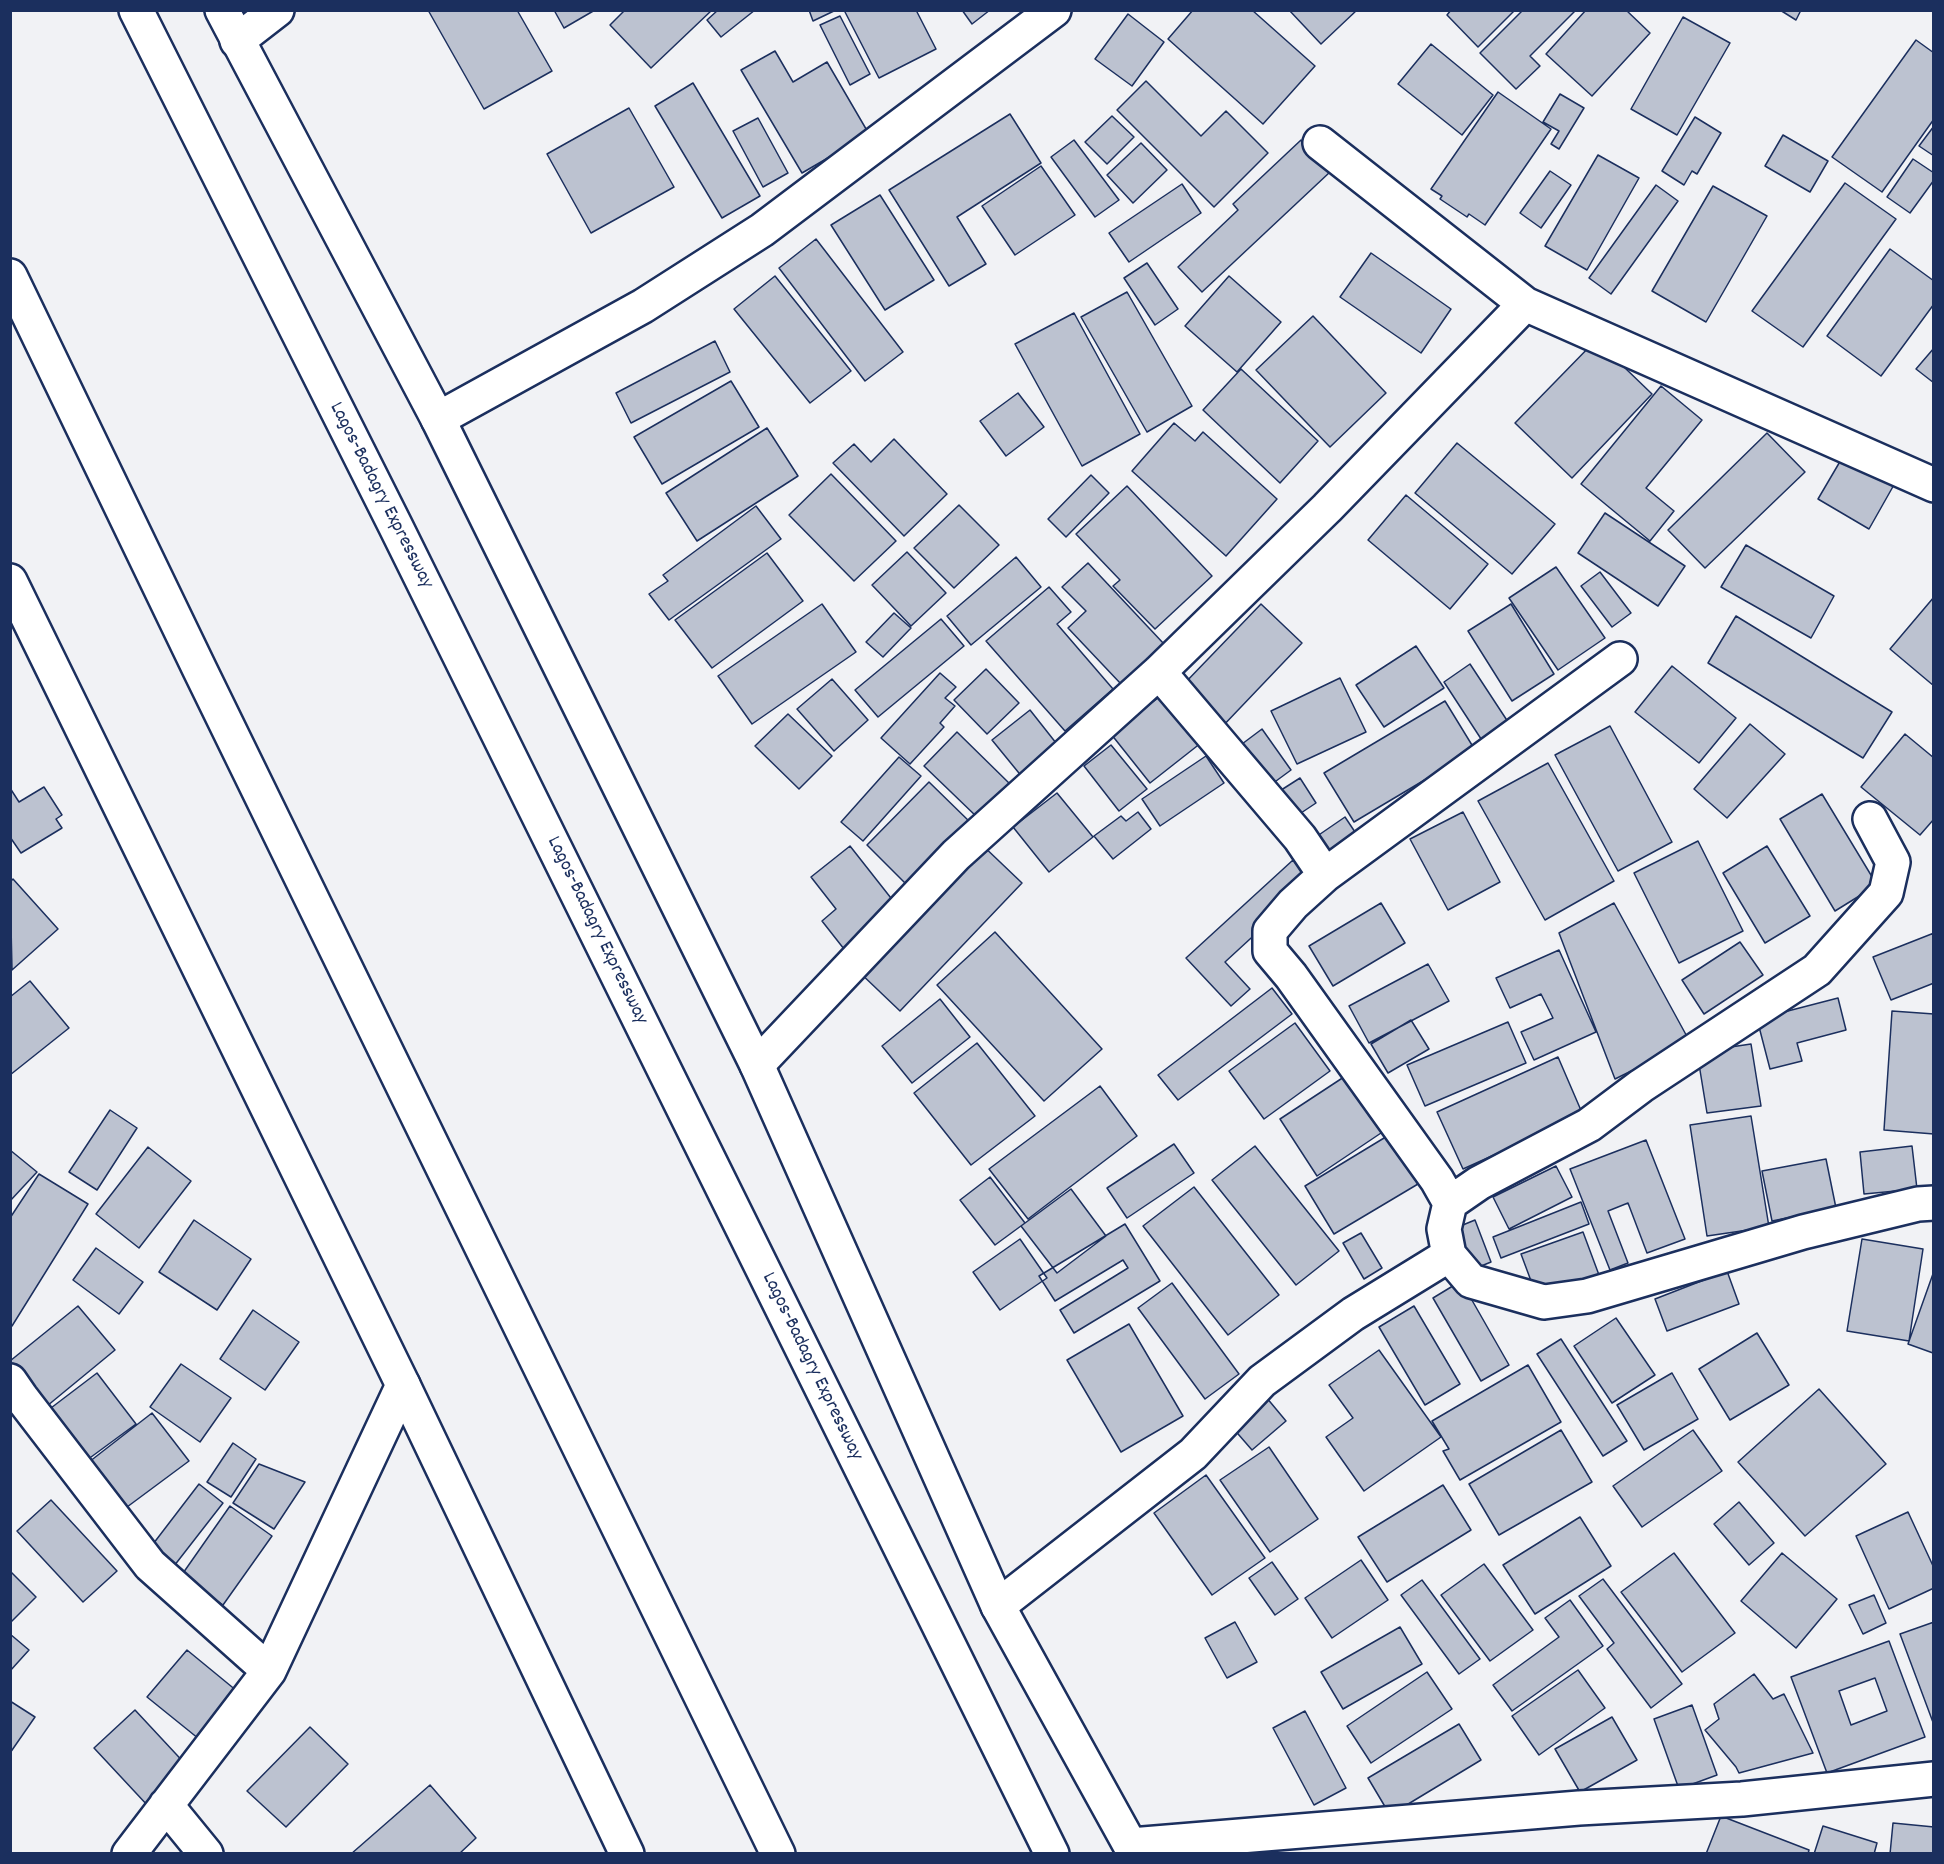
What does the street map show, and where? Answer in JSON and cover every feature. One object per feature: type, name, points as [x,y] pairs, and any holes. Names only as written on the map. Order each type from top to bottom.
[{"type":"main road","name":"Lagos-Badagry Expressway","points":[[136,10],[395,525],[1052,1854]]},
{"type":"main road","points":[[222,10],[438,419],[757,1065],[998,1606],[1133,1850],[1567,1809],[1742,1799],[1934,1779]]},
{"type":"main road","points":[[237,41],[277,10]]},
{"type":"main road","points":[[438,419],[643,306],[762,230],[1054,10]]},
{"type":"main road","points":[[1320,143],[1525,304],[1934,485]]},
{"type":"main road","points":[[10,276],[205,681],[778,1854]]},
{"type":"main road","points":[[757,1065],[956,855],[1159,672],[1327,508],[1525,304]]},
{"type":"main road","points":[[10,581],[403,1385],[627,1854]]},
{"type":"main road","points":[[1450,1203],[1437,1180],[1291,976],[1270,951],[1270,931],[1293,904],[1325,875],[1620,659]]},
{"type":"main road","points":[[1159,672],[1300,838],[1325,875]]},
{"type":"main road","points":[[1870,819],[1893,862],[1886,893],[1817,970],[1641,1086],[1589,1125],[1479,1183],[1450,1203],[1444,1229],[1449,1256],[1472,1281],[1544,1302],[1587,1296],[1803,1232],[1918,1204],[1934,1203]]},
{"type":"main road","points":[[998,1606],[1193,1454],[1262,1381],[1353,1314],[1449,1256]]},
{"type":"main road","points":[[10,1381],[150,1565],[269,1671]]},
{"type":"main road","points":[[129,1854],[269,1671],[403,1385]]},
{"type":"main road","points":[[166,1805],[206,1854]]},
{"type":"building","points":[[428,10],[517,10],[552,71],[484,109]]},
{"type":"building","points":[[554,10],[595,10],[564,28]]},
{"type":"building","points":[[625,10],[712,10],[651,68],[610,25]]},
{"type":"building","points":[[718,10],[755,10],[721,37],[707,20]]},
{"type":"building","points":[[809,10],[836,10],[813,21]]},
{"type":"building","points":[[844,10],[916,10],[936,49],[879,78]]},
{"type":"building","points":[[962,10],[990,10],[972,24]]},
{"type":"building","points":[[1193,10],[1252,10],[1315,66],[1263,124],[1168,39]]},
{"type":"building","points":[[1289,10],[1357,10],[1321,44]]},
{"type":"building","points":[[1451,10],[1515,10],[1478,47],[1447,15]]},
{"type":"building","points":[[1523,10],[1576,10],[1530,56],[1540,66],[1516,89],[1480,53]]},
{"type":"building","points":[[1586,10],[1626,10],[1650,33],[1592,96],[1546,54]]},
{"type":"building","points":[[1780,10],[1801,10],[1796,20]]},
{"type":"building","points":[[1128,14],[1164,42],[1132,86],[1095,59]]},
{"type":"building","points":[[840,16],[870,74],[850,85],[820,25]]},
{"type":"building","points":[[1683,17],[1730,43],[1677,135],[1631,109]]},
{"type":"building","points":[[1916,40],[1934,53],[1934,119],[1882,192],[1832,157]]},
{"type":"building","points":[[1431,44],[1493,95],[1462,135],[1398,84]]},
{"type":"building","points":[[775,51],[793,82],[827,62],[869,134],[802,173],[741,70]]},
{"type":"building","points":[[1146,81],[1201,136],[1226,111],[1268,153],[1214,207],[1117,110]]},
{"type":"building","points":[[693,83],[760,196],[722,218],[655,106]]},
{"type":"building","points":[[1498,92],[1551,129],[1485,225],[1469,214],[1467,217],[1440,199],[1442,196],[1431,189]]},
{"type":"building","points":[[1560,94],[1584,108],[1559,149],[1551,144],[1559,131],[1543,122]]},
{"type":"building","points":[[629,108],[674,187],[591,233],[547,154]]},
{"type":"building","points":[[1010,114],[1041,163],[957,217],[986,264],[949,286],[889,190]]},
{"type":"building","points":[[1112,116],[1134,137],[1107,164],[1085,142]]},
{"type":"building","points":[[1695,117],[1721,133],[1697,174],[1692,171],[1684,185],[1662,171]]},
{"type":"building","points":[[758,118],[788,173],[763,187],[733,131]]},
{"type":"building","points":[[1934,126],[1934,156],[1919,146]]},
{"type":"building","points":[[1783,135],[1828,161],[1810,192],[1765,166]]},
{"type":"building","points":[[1074,140],[1119,200],[1095,217],[1051,157]]},
{"type":"building","points":[[1301,140],[1330,172],[1202,292],[1178,267],[1238,210],[1233,204]]},
{"type":"building","points":[[1141,143],[1167,170],[1133,203],[1107,175]]},
{"type":"building","points":[[1598,155],[1639,178],[1587,270],[1545,246]]},
{"type":"building","points":[[1913,159],[1934,173],[1934,180],[1910,213],[1887,197]]},
{"type":"building","points":[[1041,166],[1075,215],[1015,255],[982,206]]},
{"type":"building","points":[[1550,171],[1571,185],[1541,228],[1520,213]]},
{"type":"building","points":[[1845,183],[1896,219],[1803,347],[1752,311]]},
{"type":"building","points":[[1182,184],[1201,213],[1129,262],[1109,233]]},
{"type":"building","points":[[1656,185],[1678,201],[1611,294],[1589,278]]},
{"type":"building","points":[[1713,186],[1767,216],[1706,322],[1652,291]]},
{"type":"building","points":[[880,195],[934,280],[885,310],[831,225]]},
{"type":"building","points":[[816,239],[903,352],[865,381],[779,268]]},
{"type":"building","points":[[1890,249],[1934,281],[1934,304],[1881,376],[1827,336]]},
{"type":"building","points":[[1371,253],[1451,309],[1421,353],[1340,297]]},
{"type":"building","points":[[1147,263],[1178,309],[1155,325],[1124,278]]},
{"type":"building","points":[[775,276],[851,371],[810,403],[734,309]]},
{"type":"building","points":[[1229,276],[1281,322],[1237,372],[1185,326]]},
{"type":"building","points":[[1127,292],[1192,406],[1147,432],[1081,317]]},
{"type":"building","points":[[1074,313],[1140,434],[1082,466],[1015,344]]},
{"type":"building","points":[[1313,316],[1386,393],[1330,447],[1256,370]]},
{"type":"building","points":[[1596,340],[1652,394],[1572,478],[1515,423]]},
{"type":"building","points":[[715,341],[730,372],[631,423],[616,393]]},
{"type":"building","points":[[1934,348],[1934,383],[1916,369]]},
{"type":"building","points":[[1241,369],[1318,441],[1280,483],[1203,410]]},
{"type":"building","points":[[731,381],[759,427],[662,484],[634,437]]},
{"type":"building","points":[[1661,386],[1702,420],[1646,488],[1674,511],[1650,541],[1581,484]]},
{"type":"building","points":[[1018,393],[1044,427],[1006,456],[980,421]]},
{"type":"building","points":[[1174,423],[1195,441],[1203,432],[1277,499],[1226,556],[1132,471]]},
{"type":"building","points":[[767,428],[798,476],[697,541],[666,493]]},
{"type":"building","points":[[1767,433],[1805,472],[1705,568],[1668,530]]},
{"type":"building","points":[[894,439],[947,494],[904,536],[833,463],[854,444],[871,462]]},
{"type":"building","points":[[1457,443],[1555,524],[1512,574],[1415,493]]},
{"type":"building","points":[[1845,453],[1895,483],[1869,529],[1818,499]]},
{"type":"building","points":[[831,474],[896,541],[854,581],[789,515]]},
{"type":"building","points":[[1091,475],[1109,493],[1066,537],[1048,519]]},
{"type":"building","points":[[1127,486],[1212,576],[1155,629],[1113,586],[1120,580],[1076,534]]},
{"type":"building","points":[[1406,495],[1488,564],[1450,609],[1368,540]]},
{"type":"building","points":[[959,505],[999,545],[954,588],[914,548]]},
{"type":"building","points":[[756,506],[781,539],[669,620],[649,594],[668,581],[663,575]]},
{"type":"building","points":[[1605,513],[1685,566],[1658,606],[1578,553]]},
{"type":"building","points":[[1746,545],[1834,596],[1811,638],[1721,587]]},
{"type":"building","points":[[907,552],[946,593],[911,626],[872,585]]},
{"type":"building","points":[[767,553],[803,601],[712,668],[675,620]]},
{"type":"building","points":[[1016,557],[1041,587],[971,645],[947,616]]},
{"type":"building","points":[[1088,563],[1164,644],[1121,684],[1068,628],[1086,611],[1062,587]]},
{"type":"building","points":[[1556,567],[1605,638],[1558,670],[1509,598]]},
{"type":"building","points":[[1600,572],[1631,613],[1612,627],[1581,586]]},
{"type":"building","points":[[1049,587],[1071,612],[1057,624],[1113,689],[1065,731],[986,641]]},
{"type":"building","points":[[1934,597],[1934,686],[1890,649]]},
{"type":"building","points":[[822,604],[856,652],[752,724],[718,676]]},
{"type":"building","points":[[1261,604],[1302,643],[1220,729],[1182,686]]},
{"type":"building","points":[[1511,604],[1554,674],[1512,701],[1468,631]]},
{"type":"building","points":[[894,613],[911,628],[883,657],[866,642]]},
{"type":"building","points":[[1736,616],[1892,712],[1863,758],[1708,663]]},
{"type":"building","points":[[941,619],[964,646],[878,717],[855,690]]},
{"type":"building","points":[[1416,646],[1444,688],[1384,727],[1356,685]]},
{"type":"building","points":[[1470,664],[1512,728],[1485,745],[1444,682]]},
{"type":"building","points":[[1672,666],[1736,718],[1699,763],[1635,712]]},
{"type":"building","points":[[986,669],[1019,703],[987,734],[954,700]]},
{"type":"building","points":[[940,673],[956,687],[945,698],[955,706],[940,723],[944,727],[910,764],[881,738]]},
{"type":"building","points":[[1340,678],[1366,732],[1297,764],[1271,711]]},
{"type":"building","points":[[832,679],[868,720],[834,751],[797,709]]},
{"type":"building","points":[[1167,691],[1206,739],[1150,783],[1111,734]]},
{"type":"building","points":[[1445,701],[1475,750],[1354,822],[1324,773]]},
{"type":"building","points":[[1030,710],[1060,748],[1023,778],[992,740]]},
{"type":"building","points":[[788,714],[832,756],[799,789],[755,746]]},
{"type":"building","points":[[1750,724],[1785,754],[1727,818],[1694,789]]},
{"type":"building","points":[[1610,726],[1672,842],[1618,871],[1555,755]]},
{"type":"building","points":[[1262,729],[1291,770],[1272,784],[1242,744]]},
{"type":"building","points":[[957,732],[1011,785],[978,818],[924,766]]},
{"type":"building","points":[[1905,734],[1934,758],[1934,819],[1920,835],[1861,787]]},
{"type":"building","points":[[1111,745],[1147,789],[1119,811],[1084,766]]},
{"type":"building","points":[[1206,756],[1224,783],[1160,826],[1142,799]]},
{"type":"building","points":[[899,757],[921,776],[863,841],[841,822]]},
{"type":"building","points":[[1548,763],[1614,881],[1545,920],[1478,801]]},
{"type":"building","points":[[1300,778],[1316,803],[1292,819],[1275,794]]},
{"type":"building","points":[[929,782],[973,825],[911,889],[867,845]]},
{"type":"building","points":[[44,787],[62,815],[56,819],[62,828],[21,853],[10,837],[10,788],[19,802]]},
{"type":"building","points":[[1057,793],[1093,837],[1049,872],[1013,827]]},
{"type":"building","points":[[1822,794],[1877,885],[1835,911],[1780,819]]},
{"type":"building","points":[[1138,812],[1151,829],[1113,859],[1094,836],[1121,816],[1126,821]]},
{"type":"building","points":[[1463,812],[1500,882],[1448,910],[1410,839]]},
{"type":"building","points":[[1345,817],[1361,841],[1327,864],[1310,841]]},
{"type":"building","points":[[978,841],[1022,883],[900,1011],[856,969]]},
{"type":"building","points":[[1698,841],[1743,931],[1679,963],[1634,873]]},
{"type":"building","points":[[850,846],[898,907],[844,949],[822,921],[836,909],[811,877]]},
{"type":"building","points":[[1767,846],[1810,916],[1765,943],[1723,873]]},
{"type":"building","points":[[1293,860],[1312,882],[1225,962],[1250,989],[1231,1006],[1186,958]]},
{"type":"building","points":[[13,879],[58,929],[12,970],[10,882]]},
{"type":"building","points":[[1381,903],[1405,943],[1333,986],[1309,946]]},
{"type":"building","points":[[1614,903],[1690,1042],[1615,1079],[1559,933]]},
{"type":"building","points":[[995,932],[1102,1049],[1044,1101],[937,985]]},
{"type":"building","points":[[1934,933],[1934,983],[1891,1000],[1873,957]]},
{"type":"building","points":[[1740,942],[1763,975],[1704,1014],[1682,980]]},
{"type":"building","points":[[1559,950],[1596,1032],[1534,1060],[1521,1032],[1553,1018],[1541,994],[1510,1008],[1496,978]]},
{"type":"building","points":[[1428,964],[1449,1001],[1369,1043],[1349,1006]]},
{"type":"building","points":[[30,981],[69,1028],[10,1075],[10,997]]},
{"type":"building","points":[[1272,988],[1292,1014],[1178,1100],[1158,1075]]},
{"type":"building","points":[[1838,998],[1846,1030],[1797,1043],[1802,1061],[1770,1069],[1757,1019]]},
{"type":"building","points":[[940,999],[970,1037],[912,1083],[882,1046]]},
{"type":"building","points":[[1892,1011],[1934,1014],[1934,1134],[1884,1130]]},
{"type":"building","points":[[1411,1020],[1429,1049],[1388,1073],[1371,1044]]},
{"type":"building","points":[[1508,1022],[1526,1063],[1425,1106],[1407,1065]]},
{"type":"building","points":[[1295,1023],[1330,1071],[1264,1119],[1229,1071]]},
{"type":"building","points":[[977,1043],[1035,1116],[971,1165],[914,1093]]},
{"type":"building","points":[[1751,1044],[1761,1106],[1707,1113],[1697,1052]]},
{"type":"building","points":[[1558,1057],[1583,1115],[1463,1169],[1437,1112]]},
{"type":"building","points":[[1350,1073],[1387,1129],[1317,1176],[1280,1119]]},
{"type":"building","points":[[1100,1086],[1137,1136],[1028,1219],[989,1169]]},
{"type":"building","points":[[110,1110],[137,1128],[97,1190],[69,1172]]},
{"type":"building","points":[[1751,1116],[1769,1227],[1707,1236],[1690,1125]]},
{"type":"building","points":[[1389,1135],[1418,1184],[1334,1234],[1305,1186]]},
{"type":"building","points":[[1646,1140],[1685,1239],[1647,1253],[1628,1203],[1608,1211],[1628,1263],[1610,1270],[1570,1169]]},
{"type":"building","points":[[1174,1144],[1194,1173],[1127,1218],[1107,1188]]},
{"type":"building","points":[[1255,1146],[1339,1251],[1296,1285],[1212,1180]]},
{"type":"building","points":[[1912,1146],[1917,1189],[1864,1194],[1860,1152]]},
{"type":"building","points":[[148,1147],[191,1181],[139,1248],[96,1214]]},
{"type":"building","points":[[10,1150],[37,1172],[10,1201]]},
{"type":"building","points":[[1826,1159],[1836,1208],[1772,1221],[1762,1171]]},
{"type":"building","points":[[1556,1166],[1572,1197],[1509,1229],[1493,1197]]},
{"type":"building","points":[[39,1174],[88,1204],[12,1326],[10,1325],[10,1218]]},
{"type":"building","points":[[990,1177],[1025,1223],[995,1245],[960,1200]]},
{"type":"building","points":[[1194,1187],[1279,1295],[1228,1335],[1143,1226]]},
{"type":"building","points":[[1071,1189],[1106,1236],[1057,1273],[1021,1226]]},
{"type":"building","points":[[1581,1202],[1589,1224],[1501,1258],[1493,1237]]},
{"type":"building","points":[[194,1220],[251,1259],[217,1310],[159,1272]]},
{"type":"building","points":[[1475,1220],[1491,1262],[1469,1271],[1453,1229]]},
{"type":"building","points":[[1125,1224],[1160,1281],[1074,1333],[1060,1310],[1128,1268],[1123,1260],[1055,1301],[1039,1276]]},
{"type":"building","points":[[1583,1232],[1599,1275],[1537,1297],[1521,1254]]},
{"type":"building","points":[[1361,1233],[1382,1268],[1364,1279],[1343,1243]]},
{"type":"building","points":[[1020,1239],[1047,1278],[1000,1310],[973,1272]]},
{"type":"building","points":[[1862,1239],[1923,1249],[1909,1341],[1847,1331]]},
{"type":"building","points":[[96,1248],[143,1282],[119,1314],[73,1280]]},
{"type":"building","points":[[1727,1271],[1739,1304],[1667,1331],[1655,1299]]},
{"type":"building","points":[[1934,1271],[1934,1352],[1933,1353],[1908,1344]]},
{"type":"building","points":[[1461,1281],[1509,1365],[1481,1381],[1433,1298]]},
{"type":"building","points":[[1172,1283],[1239,1374],[1205,1399],[1138,1308]]},
{"type":"building","points":[[78,1306],[115,1350],[47,1406],[10,1361]]},
{"type":"building","points":[[1414,1306],[1460,1384],[1425,1405],[1379,1327]]},
{"type":"building","points":[[253,1310],[299,1342],[265,1390],[220,1359]]},
{"type":"building","points":[[1616,1318],[1655,1375],[1612,1403],[1574,1346]]},
{"type":"building","points":[[1129,1324],[1183,1416],[1121,1452],[1067,1360]]},
{"type":"building","points":[[1757,1333],[1789,1385],[1730,1420],[1699,1369]]},
{"type":"building","points":[[1561,1339],[1627,1441],[1603,1456],[1537,1354]]},
{"type":"building","points":[[1379,1350],[1441,1437],[1364,1491],[1326,1437],[1353,1418],[1329,1385]]},
{"type":"building","points":[[181,1364],[231,1398],[200,1442],[150,1407]]},
{"type":"building","points":[[1528,1365],[1561,1422],[1460,1480],[1443,1451],[1449,1449],[1432,1421]]},
{"type":"building","points":[[97,1373],[136,1424],[87,1460],[47,1411]]},
{"type":"building","points":[[1672,1373],[1698,1419],[1644,1450],[1617,1405]]},
{"type":"building","points":[[1819,1389],[1886,1464],[1805,1536],[1738,1462]]},
{"type":"building","points":[[1266,1397],[1286,1421],[1252,1450],[1232,1427]]},
{"type":"building","points":[[152,1413],[189,1461],[123,1510],[89,1462]]},
{"type":"building","points":[[1561,1430],[1592,1482],[1499,1535],[1469,1484]]},
{"type":"building","points":[[1693,1430],[1722,1471],[1642,1527],[1613,1486]]},
{"type":"building","points":[[233,1443],[256,1459],[231,1497],[207,1482]]},
{"type":"building","points":[[1269,1447],[1318,1519],[1270,1552],[1220,1480]]},
{"type":"building","points":[[259,1464],[305,1482],[274,1529],[233,1503]]},
{"type":"building","points":[[1206,1475],[1265,1558],[1212,1595],[1154,1513]]},
{"type":"building","points":[[199,1484],[223,1503],[174,1566],[150,1548]]},
{"type":"building","points":[[1443,1485],[1471,1530],[1387,1582],[1358,1537]]},
{"type":"building","points":[[51,1500],[117,1571],[83,1602],[17,1531]]},
{"type":"building","points":[[1739,1502],[1774,1543],[1749,1565],[1714,1524]]},
{"type":"building","points":[[230,1506],[272,1536],[223,1605],[181,1576]]},
{"type":"building","points":[[1908,1512],[1934,1568],[1934,1588],[1889,1609],[1856,1536]]},
{"type":"building","points":[[1580,1517],[1611,1566],[1535,1614],[1503,1565]]},
{"type":"building","points":[[1674,1553],[1735,1633],[1682,1672],[1621,1592]]},
{"type":"building","points":[[1782,1553],[1837,1599],[1796,1648],[1741,1601]]},
{"type":"building","points":[[1361,1560],[1388,1600],[1332,1638],[1305,1598]]},
{"type":"building","points":[[1272,1562],[1298,1599],[1275,1615],[1249,1578]]},
{"type":"building","points":[[1484,1564],[1533,1630],[1490,1661],[1441,1595]]},
{"type":"building","points":[[10,1571],[36,1597],[10,1623]]},
{"type":"building","points":[[1603,1579],[1682,1684],[1651,1708],[1607,1649],[1614,1643],[1579,1596]]},
{"type":"building","points":[[1422,1580],[1480,1659],[1459,1674],[1401,1595]]},
{"type":"building","points":[[1874,1595],[1886,1623],[1863,1634],[1849,1605]]},
{"type":"building","points":[[1570,1600],[1603,1646],[1512,1711],[1493,1685],[1559,1637],[1545,1618]]},
{"type":"building","points":[[1235,1622],[1257,1662],[1227,1678],[1205,1638]]},
{"type":"building","points":[[1934,1622],[1934,1725],[1900,1634]]},
{"type":"building","points":[[1400,1627],[1422,1664],[1343,1709],[1321,1672]]},
{"type":"building","points":[[10,1634],[29,1650],[10,1671]]},
{"type":"building","points":[[1889,1641],[1925,1737],[1827,1773],[1791,1677]],"holes":[[[1875,1678],[1887,1711],[1851,1725],[1839,1691]]]},
{"type":"building","points":[[187,1650],[243,1696],[204,1743],[147,1697]]},
{"type":"building","points":[[1578,1670],[1605,1708],[1539,1755],[1512,1716]]},
{"type":"building","points":[[1427,1672],[1452,1709],[1371,1763],[1347,1726]]},
{"type":"building","points":[[1754,1674],[1773,1699],[1784,1694],[1813,1753],[1739,1773],[1705,1730],[1719,1719],[1714,1704]]},
{"type":"building","points":[[10,1701],[35,1717],[10,1753]]},
{"type":"building","points":[[1692,1705],[1717,1775],[1679,1789],[1654,1719]]},
{"type":"building","points":[[135,1710],[189,1768],[149,1807],[94,1748]]},
{"type":"building","points":[[1305,1711],[1346,1788],[1314,1805],[1273,1728]]},
{"type":"building","points":[[1612,1717],[1637,1760],[1580,1792],[1555,1749]]},
{"type":"building","points":[[1459,1724],[1481,1760],[1390,1815],[1368,1778]]},
{"type":"building","points":[[310,1727],[348,1764],[286,1827],[247,1791]]},
{"type":"building","points":[[430,1785],[476,1838],[459,1854],[351,1854]]},
{"type":"building","points":[[1721,1816],[1809,1850],[1808,1854],[1706,1854]]},
{"type":"building","points":[[1893,1823],[1934,1827],[1934,1854],[1890,1854]]},
{"type":"building","points":[[1823,1826],[1877,1843],[1874,1854],[1814,1854]]}]
